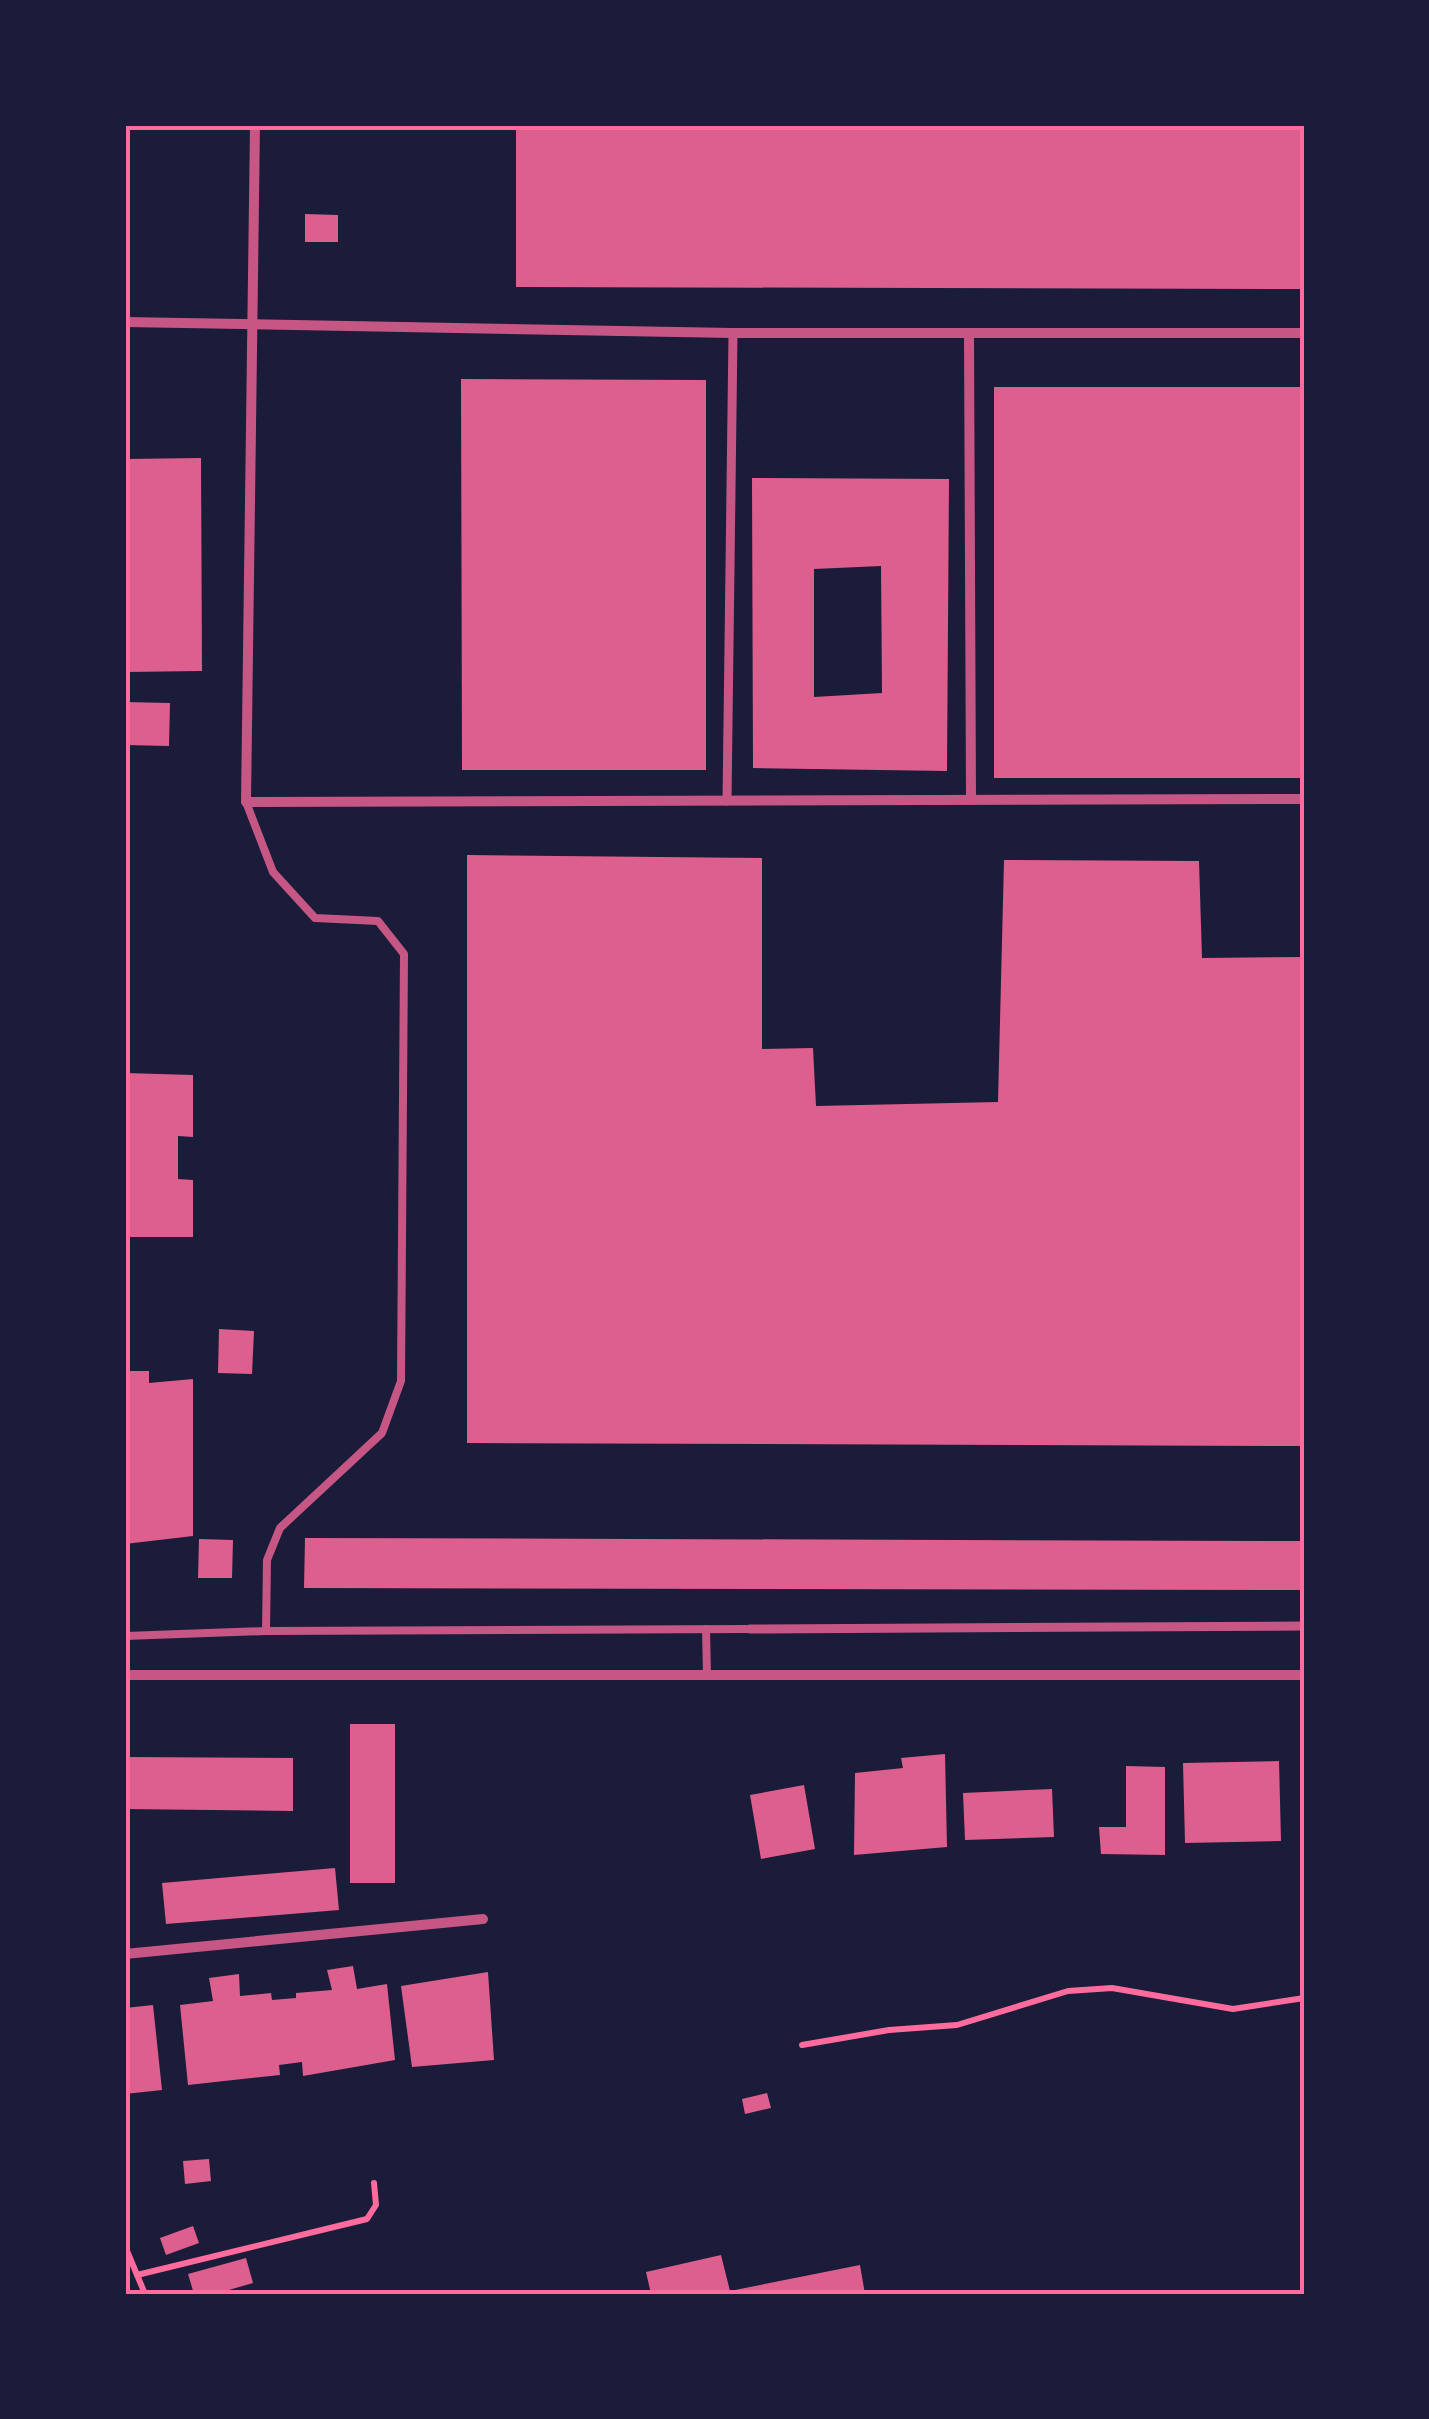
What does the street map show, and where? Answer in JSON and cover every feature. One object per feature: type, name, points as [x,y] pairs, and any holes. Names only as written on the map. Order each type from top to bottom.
[{"type":"street","points":[[255,125],[246,802],[1304,800]]},
{"type":"street","points":[[125,322],[733,333],[1304,333]]},
{"type":"street","points":[[727,801],[733,333]]},
{"type":"street","points":[[969,333],[971,800]]},
{"type":"street","points":[[750,1629],[1304,1626]]},
{"type":"street","points":[[125,1675],[1304,1675]]},
{"type":"street","points":[[125,1954],[483,1918]]},
{"type":"lane","points":[[246,802],[272,872],[316,918],[378,921],[404,954],[401,1381],[382,1433],[280,1528],[267,1560],[266,1631]]},
{"type":"lane","points":[[706,1629],[707,1675]]},
{"type":"lane","points":[[125,1636],[266,1631],[750,1629]]},
{"type":"path","points":[[802,2045],[890,2030],[957,2025],[1068,1991],[1112,1988],[1233,2008],[1304,1998]]},
{"type":"path","points":[[136,2274],[367,2218],[376,2206],[374,2183]]},
{"type":"path","points":[[125,2246],[145,2294]]},
{"type":"building","points":[[516,125],[1304,125],[1304,289],[516,287]]},
{"type":"building","points":[[305,214],[338,215],[338,242],[305,242]]},
{"type":"building","points":[[461,379],[706,380],[706,770],[462,770]]},
{"type":"building","points":[[994,387],[1304,387],[1304,778],[994,778]]},
{"type":"building","points":[[201,458],[202,671],[125,672],[125,459]]},
{"type":"building","points":[[752,478],[949,479],[947,771],[753,768]],"holes":[[[881,566],[882,693],[814,697],[814,569]]]},
{"type":"building","points":[[125,702],[170,703],[169,746],[125,745]]},
{"type":"building","points":[[467,855],[762,858],[762,1049],[813,1048],[816,1106],[998,1102],[1004,860],[1199,861],[1202,958],[1304,957],[1304,1446],[467,1443]]},
{"type":"building","points":[[125,1073],[193,1075],[193,1137],[178,1136],[178,1179],[193,1180],[193,1237],[125,1237]]},
{"type":"building","points":[[219,1329],[254,1331],[252,1374],[218,1373]]},
{"type":"building","points":[[125,1371],[149,1371],[149,1383],[193,1379],[193,1536],[125,1544]]},
{"type":"building","points":[[305,1538],[1304,1541],[1304,1590],[304,1588]]},
{"type":"building","points":[[199,1539],[233,1540],[232,1578],[198,1578]]},
{"type":"building","points":[[350,1724],[395,1724],[395,1883],[350,1883]]},
{"type":"building","points":[[945,1754],[947,1847],[854,1855],[855,1773],[903,1768],[901,1758]]},
{"type":"building","points":[[125,1757],[293,1758],[293,1811],[125,1809]]},
{"type":"building","points":[[1279,1761],[1281,1841],[1185,1843],[1183,1763]]},
{"type":"building","points":[[1126,1766],[1165,1767],[1165,1855],[1101,1854],[1099,1827],[1126,1827]]},
{"type":"building","points":[[804,1785],[815,1849],[761,1859],[750,1795]]},
{"type":"building","points":[[1052,1789],[1054,1837],[965,1840],[963,1793]]},
{"type":"building","points":[[335,1868],[339,1910],[166,1924],[162,1883]]},
{"type":"building","points":[[353,1966],[357,1989],[387,1984],[395,2060],[303,2076],[302,2062],[279,2065],[280,2075],[188,2085],[180,2005],[213,2001],[209,1978],[239,1974],[240,1996],[271,1993],[272,2000],[296,1998],[296,1993],[332,1990],[327,1970]]},
{"type":"building","points":[[488,1972],[494,2060],[412,2067],[401,1986]]},
{"type":"building","points":[[153,2005],[162,2090],[125,2094],[125,2008]]},
{"type":"building","points":[[767,2093],[771,2108],[745,2114],[742,2099]]},
{"type":"building","points":[[209,2159],[211,2181],[185,2184],[183,2161]]},
{"type":"building","points":[[193,2226],[199,2243],[166,2255],[160,2238]]},
{"type":"building","points":[[721,2255],[730,2291],[860,2265],[865,2294],[651,2294],[646,2272]]},
{"type":"building","points":[[246,2258],[253,2283],[215,2294],[194,2294],[188,2274]]}]
